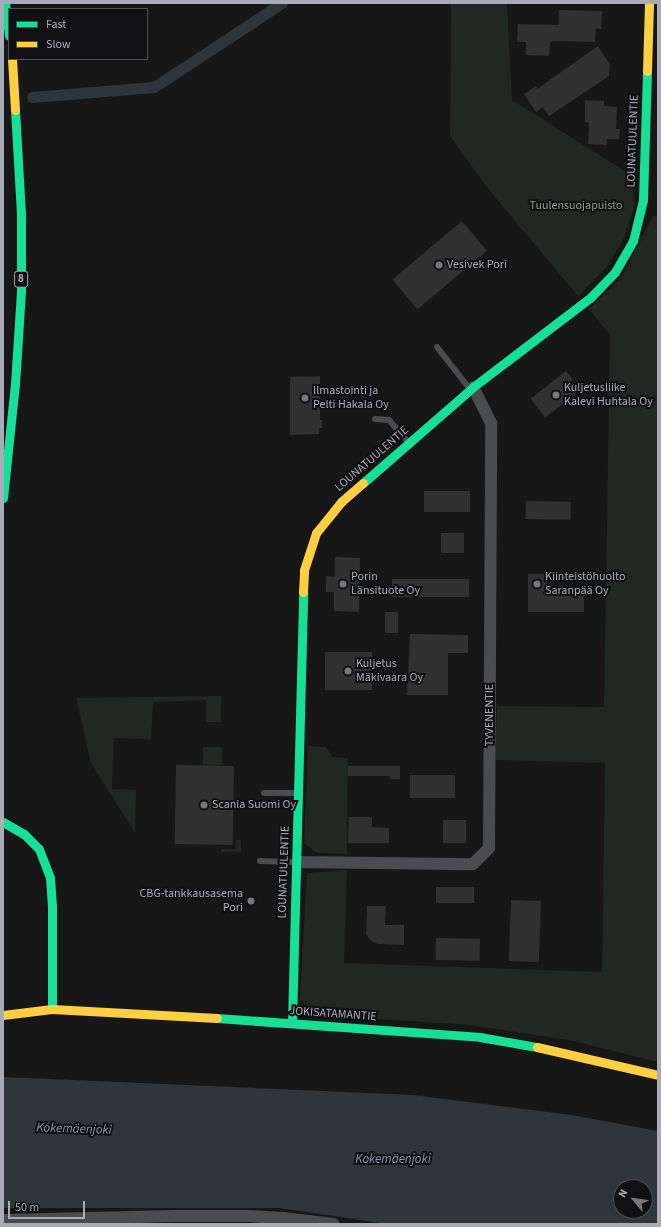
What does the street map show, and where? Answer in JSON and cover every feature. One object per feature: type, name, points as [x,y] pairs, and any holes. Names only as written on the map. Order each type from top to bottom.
[{"type":"main road","points":[[5,3],[8,28]]},
{"type":"main road","name":"LOUNATUULENTIE","points":[[292,1022],[304,570],[316,533],[340,502],[471,388],[590,298],[616,272],[633,241],[643,200],[653,20],[649,3]]},
{"type":"main road","name":"8","points":[[3,498],[15,384],[21,292],[21,214],[12,60]]},
{"type":"main road","points":[[3,822],[24,834],[32,841],[39,849],[47,868],[52,906],[52,1009]]},
{"type":"main road","name":"JOKISATAMANTIE","points":[[3,1014],[52,1009],[292,1022],[480,1037],[549,1049],[658,1075]]},
{"type":"street","name":"TYVENENTIE","points":[[297,862],[473,864],[489,848],[491,423],[471,388]]},
{"type":"street","points":[[3,1220],[240,1216],[283,1218],[334,1224]]},
{"type":"lane","points":[[437,347],[471,388]]},
{"type":"lane","points":[[375,419],[389,420],[409,443]]},
{"type":"lane","points":[[264,793],[299,793]]},
{"type":"lane","points":[[260,861],[297,862]]},
{"type":"green space","name":"Tuulensuojapuisto","points":[[451,3],[507,3],[512,100],[631,175],[635,205],[624,238],[607,267],[578,296],[489,190],[450,136]]},
{"type":"green space","points":[[653,216],[658,216],[658,1062],[573,1041],[471,1025],[314,1015],[300,999],[307,873],[347,870],[344,963],[602,972],[605,763],[495,760],[497,706],[604,707],[610,335],[589,309],[622,277]]},
{"type":"green space","points":[[221,696],[221,722],[206,722],[206,700],[153,702],[151,739],[114,738],[112,789],[136,790],[135,833],[91,763],[76,698]]},
{"type":"green space","points":[[308,746],[326,747],[333,757],[348,758],[347,854],[317,853],[304,843]]},
{"type":"green space","points":[[203,747],[222,747],[222,765],[203,765]]},
{"type":"green space","points":[[236,840],[241,840],[241,852],[221,852],[221,849],[236,849]]},
{"type":"water","name":"Kokemäenjoki","points":[[3,1077],[413,1095],[572,1115],[658,1131],[658,1224],[387,1224],[279,1208],[3,1208]]},
{"type":"building","points":[[559,10],[602,11],[601,29],[596,29],[595,42],[553,41],[550,43],[549,56],[526,55],[526,42],[517,42],[518,24],[559,25]]},
{"type":"building","points":[[598,46],[610,65],[609,76],[549,116],[543,107],[536,112],[524,94],[536,86],[537,89]]},
{"type":"building","points":[[585,100],[604,101],[604,106],[617,107],[616,129],[620,129],[619,139],[607,139],[607,145],[588,144],[589,123],[585,122]]},
{"type":"building","name":"Vesivek Pori","points":[[462,221],[487,251],[417,309],[392,279]]},
{"type":"building","name":"Kuljetusliike Kalevi Huhtala Oy","points":[[566,371],[581,390],[545,418],[531,399]]},
{"type":"building","name":"Ilmastointi ja Pelti Hakala Oy","points":[[320,376],[320,420],[322,420],[322,428],[319,428],[319,434],[290,435],[290,377]]},
{"type":"building","points":[[424,491],[470,491],[470,512],[424,512]]},
{"type":"building","points":[[526,501],[571,502],[571,520],[526,519]]},
{"type":"building","points":[[441,533],[464,533],[464,553],[441,553]]},
{"type":"building","name":"Porin Länsituote Oy","points":[[335,557],[360,558],[359,612],[334,611],[334,592],[326,592],[326,576],[335,577]]},
{"type":"building","name":"Kiinteistöhuolto Saranpää Oy","points":[[528,574],[547,574],[547,593],[584,594],[584,612],[528,612]]},
{"type":"building","points":[[392,579],[469,579],[469,597],[392,597]]},
{"type":"building","points":[[385,612],[398,612],[398,633],[385,633]]},
{"type":"building","points":[[410,634],[468,635],[468,653],[448,653],[448,695],[407,695]]},
{"type":"building","name":"Kuljetus Mäkivaara Oy","points":[[325,652],[372,652],[372,690],[325,690]]},
{"type":"building","name":"Scania Suomi Oy","points":[[176,765],[234,766],[233,845],[175,844]]},
{"type":"building","points":[[348,766],[400,766],[400,779],[390,779],[390,776],[348,776]]},
{"type":"building","points":[[410,775],[455,775],[455,798],[410,798]]},
{"type":"building","points":[[349,817],[372,817],[372,827],[389,828],[389,843],[348,843]]},
{"type":"building","points":[[443,820],[466,820],[466,843],[443,843]]},
{"type":"building","points":[[436,887],[474,887],[474,903],[436,903]]},
{"type":"building","points":[[511,900],[541,901],[539,962],[509,961]]},
{"type":"building","points":[[367,906],[386,906],[385,925],[404,925],[404,945],[378,944],[370,940],[366,934]]},
{"type":"building","points":[[436,938],[480,939],[480,961],[436,960]]},
{"type":"waterway","points":[[32,97],[154,87],[282,3]]},
{"type":"traffic: fast","points":[[5,3],[8,28]]},
{"type":"traffic: fast","points":[[363,483],[473,387],[590,298],[615,272],[633,241],[643,200],[647,71]]},
{"type":"traffic: fast","points":[[3,498],[15,384],[21,292],[21,214],[15,110]]},
{"type":"traffic: fast","points":[[292,1022],[303,592]]},
{"type":"traffic: fast","points":[[3,822],[24,834],[39,849],[50,878],[52,906],[52,1009]]},
{"type":"traffic: fast","points":[[217,1018],[480,1037],[537,1047]]},
{"type":"traffic: slow","points":[[647,71],[649,3]]},
{"type":"traffic: slow","points":[[12,60],[15,110]]},
{"type":"traffic: slow","points":[[303,592],[304,570],[316,533],[341,502],[363,483]]},
{"type":"traffic: slow","points":[[3,1015],[52,1009],[217,1018]]},
{"type":"traffic: slow","points":[[537,1047],[658,1075]]},
{"type":"place","name":"Vesivek Pori","points":[[439,265]]},
{"type":"place","name":"Kuljetusliike Kalevi Huhtala Oy","points":[[556,395]]},
{"type":"place","name":"Ilmastointi ja Pelti Hakala Oy","points":[[305,398]]},
{"type":"place","name":"Porin Länsituote Oy","points":[[343,584]]},
{"type":"place","name":"Kiinteistöhuolto Saranpää Oy","points":[[537,584]]},
{"type":"place","name":"Kuljetus Mäkivaara Oy","points":[[348,671]]},
{"type":"place","name":"Scania Suomi Oy","points":[[204,805]]},
{"type":"place","name":"CBG-tankkausasema Pori","points":[[251,901]]}]
